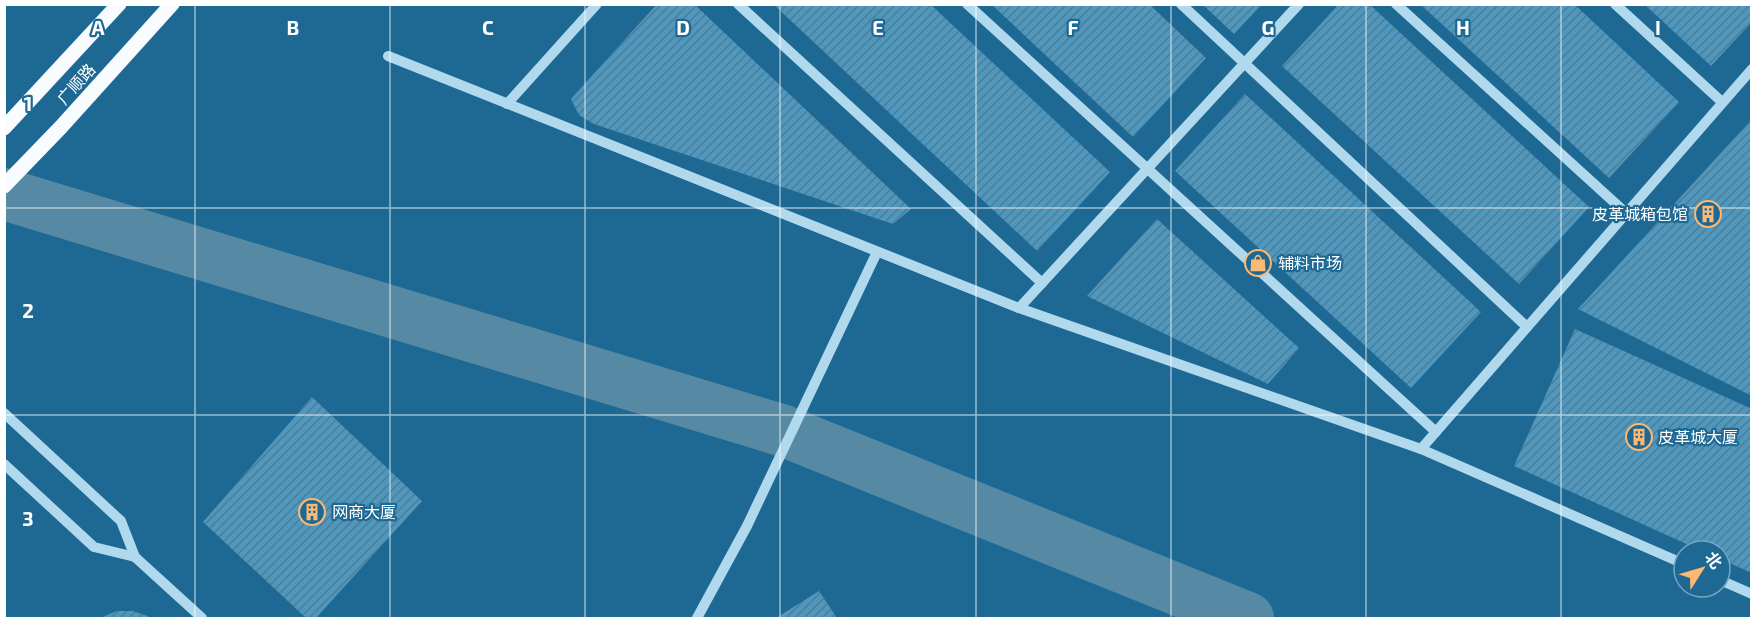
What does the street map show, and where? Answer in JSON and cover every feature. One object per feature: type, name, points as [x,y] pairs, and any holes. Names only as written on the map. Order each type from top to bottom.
[{"type":"main road","name":"广顺路","points":[[4,128],[119,4]]},
{"type":"main road","name":"广顺路","points":[[4,186],[61,127],[172,4]]},
{"type":"lane","points":[[507,104],[597,4]]},
{"type":"lane","points":[[738,4],[1042,283]]},
{"type":"lane","points":[[967,4],[1436,432]]},
{"type":"lane","points":[[1181,4],[1527,327]]},
{"type":"lane","points":[[1019,308],[1299,4]]},
{"type":"lane","points":[[1396,4],[1626,213]]},
{"type":"lane","points":[[1615,4],[1722,102]]},
{"type":"lane","points":[[388,57],[1019,308],[1421,449],[1672,559]]},
{"type":"lane","points":[[1421,449],[1752,69]]},
{"type":"lane","points":[[697,618],[747,526],[877,252]]},
{"type":"lane","points":[[4,413],[121,521],[135,557],[202,618]]},
{"type":"lane","points":[[4,464],[94,548],[135,557]]},
{"type":"lane","points":[[1732,585],[1752,594]]},
{"type":"building","points":[[657,4],[694,4],[911,209],[893,224],[594,124],[579,115],[571,99]]},
{"type":"building","points":[[773,4],[930,4],[1110,172],[1037,251]]},
{"type":"building","points":[[991,4],[1149,4],[1206,58],[1133,137]]},
{"type":"building","points":[[1202,4],[1262,4],[1234,34]]},
{"type":"building","points":[[1339,4],[1369,4],[1589,207],[1519,284],[1282,66]]},
{"type":"building","points":[[1420,4],[1574,4],[1679,102],[1609,178]]},
{"type":"building","points":[[1644,4],[1752,4],[1752,22],[1711,66]]},
{"type":"building","points":[[1245,94],[1481,312],[1411,388],[1175,171]]},
{"type":"building","name":"皮革城箱包馆","points":[[1752,119],[1752,396],[1578,309]]},
{"type":"building","points":[[1157,219],[1299,348],[1268,384],[1087,296]]},
{"type":"building","name":"皮革城大厦","points":[[1575,329],[1752,409],[1752,573],[1732,564],[1732,539],[1675,539],[1514,466]]},
{"type":"building","name":"网商大厦","points":[[312,397],[422,501],[316,618],[306,618],[203,522]]},
{"type":"building","points":[[819,591],[837,618],[776,618]]},
{"type":"building","points":[[117,611],[133,611],[153,618],[100,618]]},
{"type":"waterway","points":[[4,194],[784,431],[1248,618]]},
{"type":"place","name":"皮革城箱包馆","points":[[1708,214]]},
{"type":"place","name":"辅料市场","points":[[1258,263]]},
{"type":"place","name":"皮革城大厦","points":[[1639,437]]},
{"type":"place","name":"网商大厦","points":[[312,512]]}]
